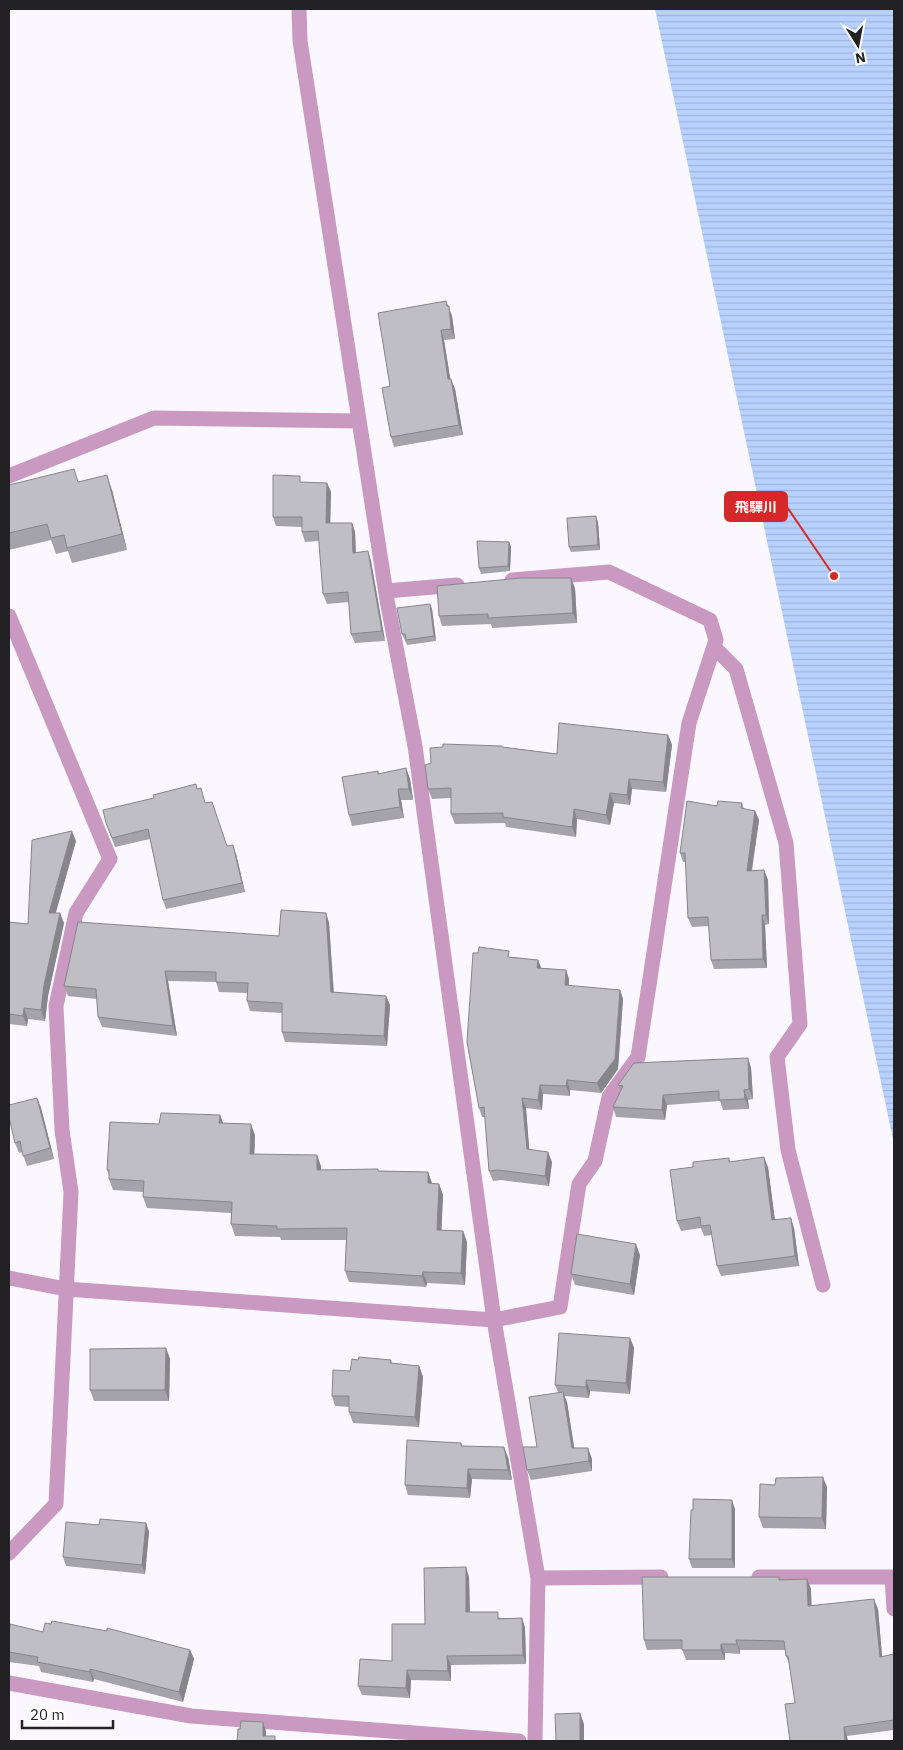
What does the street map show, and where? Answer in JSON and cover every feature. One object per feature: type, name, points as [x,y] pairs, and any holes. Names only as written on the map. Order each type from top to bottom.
[{"type":"street","points":[[299,9],[300,41],[358,421],[386,591],[415,746],[494,1320],[538,1578],[535,1741]]},
{"type":"street","points":[[9,476],[154,418],[358,421]]},
{"type":"street","points":[[9,1278],[66,1289],[494,1320],[560,1307],[580,1184],[594,1161],[609,1097],[638,1057],[689,723],[716,640],[710,620],[609,572],[502,581]]},
{"type":"street","points":[[386,591],[473,583]]},
{"type":"street","points":[[9,616],[110,859],[76,913],[56,1006],[62,1130],[71,1192],[56,1504],[9,1553]]},
{"type":"street","points":[[714,646],[736,669],[786,843],[800,1024],[777,1057],[788,1150],[823,1285]]},
{"type":"street","points":[[744,1577],[892,1576],[894,1609]]},
{"type":"street","points":[[538,1578],[676,1577]]},
{"type":"street","points":[[9,1684],[191,1716],[518,1741]]},
{"type":"water","points":[[655,9],[894,9],[894,1144]]},
{"type":"building","points":[[446,301],[447,306],[449,306],[451,329],[441,330],[448,379],[451,379],[459,425],[391,437],[382,388],[390,386],[378,313]]},
{"type":"building","points":[[74,469],[78,482],[107,475],[122,534],[67,548],[64,535],[51,538],[47,524],[9,533],[9,485]]},
{"type":"building","points":[[273,475],[300,476],[300,482],[327,483],[326,523],[352,523],[353,553],[368,551],[382,631],[351,634],[348,592],[323,594],[318,531],[302,532],[302,517],[273,517]]},
{"type":"building","points":[[596,516],[598,545],[569,547],[567,518]]},
{"type":"building","points":[[477,541],[509,542],[508,566],[479,568]]},
{"type":"building","points":[[521,578],[571,578],[573,613],[488,618],[488,614],[439,616],[437,586]]},
{"type":"building","points":[[430,604],[434,636],[406,640],[405,634],[402,634],[397,608]]},
{"type":"building","points":[[559,723],[668,735],[663,782],[629,779],[627,795],[610,793],[606,815],[574,809],[572,827],[503,817],[503,813],[451,814],[451,788],[428,789],[425,765],[431,763],[430,748],[443,747],[443,744],[502,746],[557,754]]},
{"type":"building","points":[[406,768],[409,789],[398,789],[400,807],[349,815],[342,777],[378,771],[378,774]]},
{"type":"building","points":[[196,784],[197,789],[201,788],[205,803],[212,802],[227,846],[233,845],[242,883],[163,900],[148,829],[112,838],[103,810],[154,798],[153,795]]},
{"type":"building","points":[[687,801],[717,806],[718,801],[742,803],[741,808],[755,811],[747,871],[764,870],[766,915],[762,915],[763,959],[711,960],[708,917],[688,918],[685,853],[680,853]]},
{"type":"building","points":[[72,831],[49,913],[60,913],[44,985],[41,1010],[24,1008],[23,1016],[9,1014],[9,922],[28,924],[32,840]]},
{"type":"building","points":[[281,910],[326,913],[331,992],[386,996],[384,1036],[282,1032],[282,1003],[247,1001],[248,983],[216,982],[216,972],[165,971],[173,1026],[98,1017],[96,989],[64,986],[78,922],[279,936]]},
{"type":"building","points":[[479,947],[509,951],[508,957],[538,960],[537,968],[566,970],[565,985],[620,990],[615,1059],[597,1083],[567,1080],[566,1086],[540,1085],[538,1100],[522,1098],[527,1149],[548,1152],[545,1176],[498,1170],[489,1171],[484,1107],[479,1108],[467,1042],[473,953],[478,953]]},
{"type":"building","points":[[748,1058],[749,1089],[744,1090],[745,1099],[719,1100],[719,1091],[663,1095],[662,1110],[613,1107],[623,1086],[618,1085],[634,1063]]},
{"type":"building","points":[[37,1098],[50,1148],[23,1156],[20,1141],[15,1143],[9,1117],[9,1105]]},
{"type":"building","points":[[161,1113],[220,1115],[219,1123],[251,1124],[250,1154],[317,1155],[317,1170],[378,1169],[378,1171],[428,1172],[428,1183],[439,1184],[437,1230],[463,1231],[461,1273],[423,1272],[422,1276],[345,1271],[347,1228],[277,1229],[277,1226],[231,1224],[232,1202],[143,1197],[144,1181],[109,1179],[109,1170],[107,1170],[110,1122],[159,1124]]},
{"type":"building","points":[[764,1157],[772,1220],[791,1218],[795,1256],[717,1266],[710,1225],[701,1226],[700,1217],[677,1221],[670,1170],[693,1167],[693,1162],[729,1158],[729,1162]]},
{"type":"building","points":[[577,1234],[636,1244],[630,1284],[571,1274]]},
{"type":"building","points":[[559,1333],[630,1338],[626,1383],[586,1380],[586,1387],[555,1385]]},
{"type":"building","points":[[166,1348],[165,1390],[90,1390],[90,1349]]},
{"type":"building","points":[[359,1357],[391,1360],[390,1363],[419,1366],[415,1417],[349,1412],[349,1396],[332,1396],[333,1370],[350,1371],[352,1359],[358,1360]]},
{"type":"building","points":[[563,1392],[572,1448],[588,1448],[589,1461],[527,1470],[523,1447],[537,1447],[529,1397]]},
{"type":"building","points":[[407,1440],[461,1443],[461,1446],[504,1447],[508,1470],[468,1469],[467,1488],[405,1485]]},
{"type":"building","points":[[823,1477],[822,1518],[759,1517],[760,1484],[775,1485],[776,1478]]},
{"type":"building","points":[[693,1499],[732,1500],[732,1559],[689,1559]]},
{"type":"building","points":[[100,1519],[146,1523],[142,1565],[63,1557],[66,1522],[99,1525]]},
{"type":"building","points":[[466,1567],[466,1612],[498,1612],[498,1619],[522,1618],[523,1655],[447,1656],[448,1671],[407,1670],[406,1688],[358,1686],[360,1659],[392,1661],[392,1624],[425,1624],[424,1568]]},
{"type":"building","points":[[642,1577],[779,1577],[779,1580],[807,1579],[808,1606],[874,1599],[880,1657],[894,1654],[894,1720],[844,1727],[845,1741],[790,1741],[785,1704],[795,1703],[784,1641],[736,1640],[737,1644],[721,1644],[721,1650],[682,1650],[682,1640],[644,1640]]},
{"type":"building","points":[[52,1621],[107,1631],[107,1628],[190,1650],[179,1692],[90,1669],[90,1672],[37,1662],[38,1657],[9,1652],[10,1624],[43,1632],[45,1623],[51,1624]]},
{"type":"building","points":[[580,1713],[580,1741],[556,1741],[555,1714]]},
{"type":"building","points":[[241,1721],[263,1722],[263,1736],[275,1736],[275,1741],[237,1741]]},
{"type":"place","name":"飛驒川","points":[[834,576]]}]
